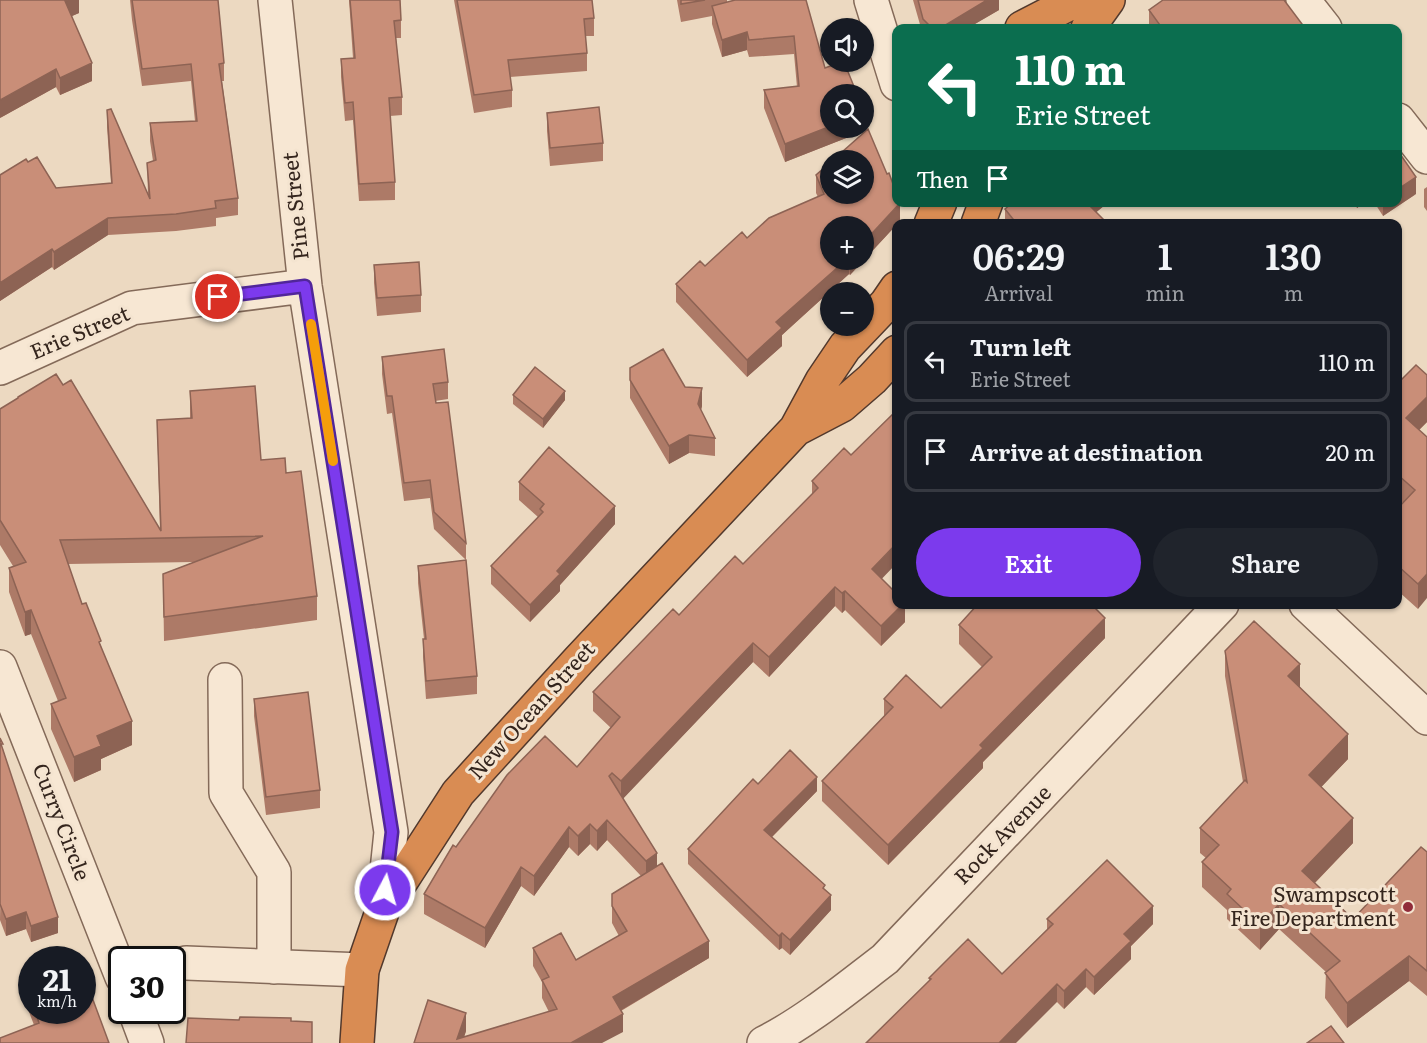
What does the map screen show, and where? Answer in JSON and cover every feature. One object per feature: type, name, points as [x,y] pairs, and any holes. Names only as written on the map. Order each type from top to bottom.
[{"type":"highway","points":[[1030,24],[1076,0]]},
{"type":"highway","points":[[1050,24],[1076,0]]},
{"type":"highway","points":[[1092,24],[1108,0]]},
{"type":"highway","name":"New Ocean Street","points":[[357,1043],[362,970],[383,909],[458,793],[579,660],[796,429],[822,381],[846,347],[892,295]]},
{"type":"highway","name":"New Ocean Street","points":[[796,429],[842,405],[872,379],[892,357]]},
{"type":"street","name":"Pine Street","points":[[276,0],[305,286],[392,832],[383,909]]},
{"type":"street","points":[[871,0],[892,68]]},
{"type":"street","points":[[1303,0],[1322,24]]},
{"type":"street","points":[[1402,125],[1427,157]]},
{"type":"street","name":"Erie Street","points":[[0,368],[132,308],[305,286]]},
{"type":"street","name":"Rock Avenue","points":[[764,1043],[831,1000],[885,959],[1217,609]]},
{"type":"street","points":[[1312,609],[1424,709]]},
{"type":"street","name":"Curry Circle","points":[[0,667],[110,946]]},
{"type":"street","points":[[225,680],[226,793],[274,872],[274,967]]},
{"type":"street","points":[[186,963],[362,970]]},
{"type":"street","points":[[140,1024],[147,1043]]},
{"type":"building","points":[[0,0],[68,0],[65,1],[92,63],[60,78],[56,69],[0,100]]},
{"type":"building","points":[[132,0],[218,0],[224,63],[219,64],[238,198],[215,201],[216,208],[176,214],[108,218],[54,252],[52,249],[0,283],[0,175],[26,159],[28,162],[37,157],[56,188],[112,183],[107,110],[111,109],[150,199],[147,163],[156,160],[150,123],[197,121],[191,64],[142,69]]},
{"type":"building","points":[[350,0],[400,0],[401,20],[394,21],[402,97],[389,98],[395,182],[359,184],[353,102],[345,103],[341,59],[355,58]]},
{"type":"building","points":[[457,0],[592,0],[594,18],[584,19],[587,53],[508,60],[512,90],[474,95]]},
{"type":"building","points":[[681,0],[705,0],[681,4]]},
{"type":"building","points":[[735,0],[806,0],[820,50],[820,72],[848,72],[853,84],[820,84],[820,130],[785,144],[764,90],[799,86],[794,36],[749,40],[747,32],[722,40],[712,6]]},
{"type":"building","points":[[918,0],[987,0],[947,24],[928,24],[923,19]]},
{"type":"building","points":[[1163,0],[1284,0],[1302,24],[1159,24],[1149,10]]},
{"type":"building","points":[[599,107],[603,143],[550,148],[547,113]]},
{"type":"building","points":[[858,138],[872,138],[892,181],[892,207],[896,207],[874,231],[874,216],[820,216],[820,270],[835,270],[776,322],[782,328],[747,360],[676,284],[700,261],[705,266],[742,232],[747,238],[769,218],[820,196],[820,204],[874,204],[874,150],[844,150]]},
{"type":"building","points":[[1402,157],[1416,177],[1402,186]]},
{"type":"building","points":[[820,172],[820,184],[816,175]]},
{"type":"building","points":[[1007,207],[1091,207],[1103,219],[1013,219],[1005,209]]},
{"type":"building","points":[[419,262],[421,295],[377,298],[374,265]]},
{"type":"building","points":[[444,349],[448,382],[433,384],[436,403],[448,402],[466,543],[434,512],[430,480],[404,483],[392,396],[387,396],[382,357]]},
{"type":"building","points":[[663,349],[685,387],[702,388],[698,404],[715,438],[689,435],[669,446],[630,380],[630,368]]},
{"type":"building","points":[[1416,365],[1427,375],[1427,397],[1406,418],[1427,437],[1427,574],[1418,584],[1402,570],[1402,504],[1415,490],[1402,479],[1402,379]]},
{"type":"building","points":[[535,367],[565,391],[543,419],[513,395]]},
{"type":"building","points":[[56,374],[63,385],[71,380],[161,531],[157,420],[192,418],[190,391],[255,386],[261,460],[285,458],[286,473],[301,471],[317,596],[164,617],[163,574],[263,536],[60,540],[82,604],[86,603],[101,641],[99,642],[132,721],[97,736],[101,746],[74,757],[51,704],[66,698],[31,610],[25,612],[9,568],[26,562],[0,520],[0,409]]},
{"type":"building","points":[[892,415],[892,548],[872,569],[892,589],[892,609],[898,609],[881,626],[845,591],[842,593],[835,587],[769,657],[753,643],[621,781],[612,773],[609,776],[657,853],[646,861],[607,820],[597,831],[590,824],[578,836],[569,827],[534,876],[521,867],[485,928],[424,894],[453,845],[456,847],[507,775],[545,736],[577,767],[620,717],[593,692],[673,609],[679,615],[735,556],[743,564],[818,488],[812,481],[844,448],[851,455]]},
{"type":"building","points":[[549,447],[615,506],[557,571],[560,574],[530,605],[491,566],[543,512],[540,509],[544,504],[519,482]]},
{"type":"building","points":[[466,560],[477,676],[426,681],[423,639],[426,639],[418,566]]},
{"type":"building","points":[[973,609],[1096,609],[1105,618],[980,745],[983,748],[888,845],[822,781],[893,707],[884,699],[906,675],[941,708],[992,657],[959,625]]},
{"type":"building","points":[[1254,621],[1300,664],[1288,676],[1348,734],[1309,775],[1353,818],[1302,871],[1353,919],[1421,847],[1427,852],[1427,971],[1409,956],[1347,1003],[1325,973],[1340,961],[1279,904],[1260,925],[1227,894],[1231,889],[1202,862],[1219,845],[1200,828],[1245,780],[1247,782],[1225,651]]},
{"type":"building","points":[[308,692],[320,790],[266,797],[254,699]]},
{"type":"building","points":[[0,738],[58,917],[31,926],[26,912],[6,919],[0,904]]},
{"type":"building","points":[[790,750],[817,777],[764,830],[825,885],[823,888],[831,895],[790,940],[782,933],[779,936],[688,849],[753,779],[758,784]]},
{"type":"building","points":[[1107,860],[1153,906],[1124,934],[1131,941],[1094,977],[1086,969],[1064,991],[1057,984],[999,1043],[866,1043],[968,939],[1002,974],[1053,924],[1047,919]]},
{"type":"building","points":[[662,863],[709,941],[613,997],[623,1014],[571,1043],[414,1043],[428,1000],[466,1013],[457,1039],[557,1009],[542,980],[549,977],[533,948],[561,933],[576,960],[627,931],[612,906],[612,894]]},
{"type":"building","points":[[96,1008],[109,1043],[0,1043],[0,1038],[36,1024],[96,1024]]},
{"type":"building","points":[[240,1017],[291,1018],[291,1021],[312,1022],[312,1043],[186,1043],[188,1018],[239,1020]]},
{"type":"building","points":[[1331,1026],[1344,1043],[1307,1043]]},
{"type":"slow traffic","points":[[311,324],[333,461]]},
{"type":"place","name":"Swampscott Fire Department","points":[[1408,907]]},
{"type":"route","points":[[218,297],[305,286],[392,832],[385,890]]}]
